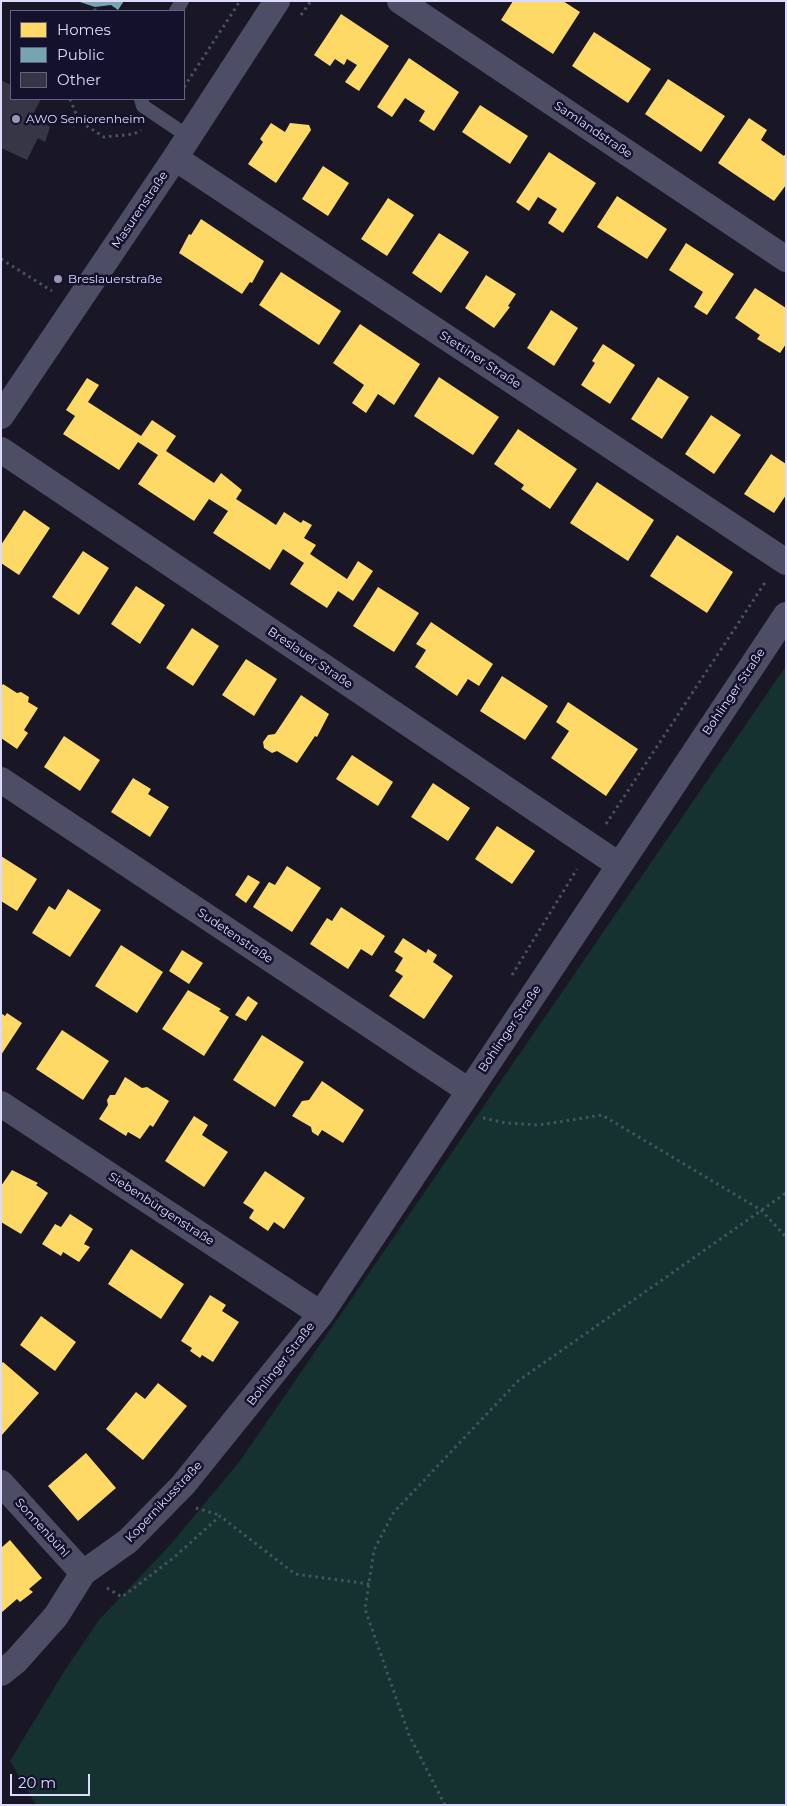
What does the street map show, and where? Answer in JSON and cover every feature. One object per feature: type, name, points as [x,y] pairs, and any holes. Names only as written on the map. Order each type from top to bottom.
[{"type":"street","name":"Masurenstraße","points":[[1,416],[182,148],[277,1]]},
{"type":"street","name":"Samlandstraße","points":[[400,1],[786,259]]},
{"type":"street","name":"Stettiner Straße","points":[[182,148],[783,560]]},
{"type":"street","name":"Breslauer Straße","points":[[1,450],[619,865]]},
{"type":"street","name":"Bohlinger Straße","points":[[224,1436],[321,1314],[786,615]]},
{"type":"street","name":"Sudetenstraße","points":[[1,780],[462,1102]]},
{"type":"street","name":"Siebenbürgenstraße","points":[[1,1104],[321,1314]]},
{"type":"street","name":"Kopernikusstraße","points":[[1,1673],[16,1661],[56,1616],[83,1573],[128,1541],[183,1485],[224,1436]]},
{"type":"street","name":"Sonnenbühl","points":[[1,1483],[83,1573]]},
{"type":"lane","points":[[141,100],[143,106],[163,118],[182,148]]},
{"type":"path","points":[[185,85],[240,1]]},
{"type":"path","points":[[70,100],[79,121],[104,137],[134,134],[163,118]]},
{"type":"path","points":[[1,259],[76,306]]},
{"type":"path","points":[[509,979],[591,846],[783,560]]},
{"type":"path","points":[[462,1102],[506,1123],[539,1126],[602,1115],[761,1210],[786,1237]]},
{"type":"path","points":[[445,1805],[409,1736],[365,1609],[374,1550],[394,1512],[518,1381],[786,1193]]},
{"type":"path","points":[[83,1573],[122,1597],[172,1559],[220,1516],[296,1574],[369,1584]]},
{"type":"green space","points":[[786,666],[786,1805],[36,1805],[10,1761],[65,1670],[99,1620],[170,1545],[240,1461]]},
{"type":"building: Homes","points":[[513,1],[563,1],[580,12],[553,54],[501,20]]},
{"type":"building: Homes","points":[[341,14],[389,46],[359,91],[345,82],[357,65],[347,59],[344,65],[335,59],[330,66],[314,55]]},
{"type":"building: Homes","points":[[594,32],[651,69],[628,103],[572,66]]},
{"type":"building: Homes","points":[[409,58],[459,92],[434,131],[419,121],[425,111],[405,98],[392,117],[377,107]]},
{"type":"building: Homes","points":[[668,79],[725,116],[701,152],[645,114]]},
{"type":"building: Homes","points":[[480,105],[528,136],[510,164],[462,132]]},
{"type":"building: Homes","points":[[749,118],[767,130],[761,140],[784,156],[786,153],[786,185],[774,201],[718,163]]},
{"type":"building: Homes","points":[[271,123],[285,132],[290,123],[309,125],[311,130],[276,183],[248,164],[263,142],[260,139]]},
{"type":"building: Homes","points":[[549,152],[596,183],[563,233],[548,223],[557,209],[538,197],[529,211],[516,202]]},
{"type":"building: Homes","points":[[323,166],[349,183],[328,216],[302,199]]},
{"type":"building: Homes","points":[[617,196],[667,229],[647,259],[597,227]]},
{"type":"building: Homes","points":[[388,198],[414,215],[387,256],[361,239]]},
{"type":"building: Homes","points":[[201,219],[264,261],[252,283],[250,282],[242,294],[179,253],[189,234],[191,235]]},
{"type":"building: Homes","points":[[439,233],[469,252],[441,293],[412,273]]},
{"type":"building: Homes","points":[[686,243],[734,274],[707,315],[694,307],[703,292],[669,270]]},
{"type":"building: Homes","points":[[281,272],[341,311],[319,345],[259,305]]},
{"type":"building: Homes","points":[[486,275],[516,294],[508,306],[510,307],[494,328],[465,308]]},
{"type":"building: Homes","points":[[755,288],[786,308],[786,344],[780,353],[757,339],[760,335],[735,318]]},
{"type":"building: Homes","points":[[551,310],[578,328],[554,366],[527,348]]},
{"type":"building: Homes","points":[[360,324],[420,364],[394,405],[378,394],[366,413],[352,403],[364,385],[333,363]]},
{"type":"building: Homes","points":[[603,344],[635,365],[610,404],[581,385],[595,363],[592,361]]},
{"type":"building: Homes","points":[[439,377],[499,417],[473,455],[414,416]]},
{"type":"building: Homes","points":[[658,377],[689,397],[662,439],[631,419]]},
{"type":"building: Homes","points":[[87,378],[99,385],[88,402],[141,436],[152,420],[176,436],[166,451],[214,483],[221,473],[242,490],[236,499],[276,525],[284,512],[301,523],[303,520],[312,525],[304,538],[316,545],[310,554],[347,579],[358,561],[373,571],[353,601],[338,591],[327,608],[290,584],[304,563],[283,549],[270,570],[213,533],[228,511],[209,499],[194,521],[138,484],[158,455],[138,442],[119,470],[63,434],[75,416],[66,410]]},
{"type":"building: Homes","points":[[711,415],[741,435],[714,474],[685,454]]},
{"type":"building: Homes","points":[[518,429],[577,469],[550,509],[521,489],[524,485],[494,464]]},
{"type":"building: Homes","points":[[771,454],[786,464],[786,495],[774,513],[744,494]]},
{"type":"building: Homes","points":[[597,482],[654,520],[628,561],[570,523]]},
{"type":"building: Homes","points":[[24,510],[50,528],[19,575],[1,563],[1,545]]},
{"type":"building: Homes","points":[[677,535],[733,572],[707,613],[650,576]]},
{"type":"building: Homes","points":[[83,551],[109,568],[79,615],[52,597]]},
{"type":"building: Homes","points":[[136,586],[165,605],[140,644],[111,624]]},
{"type":"building: Homes","points":[[378,587],[419,613],[394,652],[353,626]]},
{"type":"building: Homes","points":[[431,622],[493,664],[479,686],[468,679],[457,696],[415,667],[426,650],[416,644]]},
{"type":"building: Homes","points":[[192,628],[219,646],[193,686],[166,668]]},
{"type":"building: Homes","points":[[246,659],[277,679],[254,716],[222,695]]},
{"type":"building: Homes","points":[[502,676],[548,706],[525,740],[480,711]]},
{"type":"building: Homes","points":[[3,684],[17,693],[21,692],[29,697],[28,702],[38,708],[24,730],[28,733],[17,749],[1,738],[1,687]]},
{"type":"building: Homes","points":[[301,695],[329,714],[317,737],[315,736],[297,763],[277,751],[272,753],[264,748],[263,742],[268,735],[275,734]]},
{"type":"building: Homes","points":[[568,702],[638,749],[606,796],[551,758],[569,731],[556,722]]},
{"type":"building: Homes","points":[[64,736],[100,760],[80,791],[44,767]]},
{"type":"building: Homes","points":[[352,755],[393,782],[378,806],[336,779]]},
{"type":"building: Homes","points":[[133,778],[151,789],[148,794],[169,807],[150,837],[111,812]]},
{"type":"building: Homes","points":[[433,783],[470,808],[448,841],[411,817]]},
{"type":"building: Homes","points":[[497,826],[535,851],[512,884],[475,859]]},
{"type":"building: Homes","points":[[1,856],[37,879],[17,911],[1,901]]},
{"type":"building: Homes","points":[[287,866],[321,888],[292,932],[253,907],[269,882],[275,885]]},
{"type":"building: Homes","points":[[248,875],[260,882],[246,903],[235,895]]},
{"type":"building: Homes","points":[[68,889],[101,910],[70,957],[32,933],[49,906],[55,910]]},
{"type":"building: Homes","points":[[341,907],[385,936],[372,956],[361,949],[348,969],[310,944],[327,918],[332,921]]},
{"type":"building: Homes","points":[[403,938],[426,953],[428,949],[437,955],[433,962],[453,976],[424,1019],[389,996],[403,976],[395,971],[403,958],[394,952]]},
{"type":"building: Homes","points":[[121,945],[163,972],[137,1013],[95,986]]},
{"type":"building: Homes","points":[[182,950],[203,963],[189,984],[169,971]]},
{"type":"building: Homes","points":[[188,990],[221,1009],[219,1011],[229,1017],[204,1056],[162,1029]]},
{"type":"building: Homes","points":[[248,996],[258,1003],[246,1021],[235,1015]]},
{"type":"building: Homes","points":[[1,1013],[5,1016],[7,1013],[22,1023],[1,1055]]},
{"type":"building: Homes","points":[[62,1030],[109,1061],[83,1100],[36,1069]]},
{"type":"building: Homes","points":[[262,1035],[304,1062],[275,1107],[233,1080]]},
{"type":"building: Homes","points":[[125,1077],[142,1088],[147,1087],[169,1101],[153,1127],[150,1125],[140,1139],[128,1132],[126,1136],[99,1119],[108,1105],[107,1100],[110,1095],[115,1095]]},
{"type":"building: Homes","points":[[322,1081],[364,1110],[343,1143],[322,1130],[318,1136],[312,1132],[311,1127],[292,1116],[302,1101],[309,1100]]},
{"type":"building: Homes","points":[[194,1116],[208,1125],[202,1135],[228,1152],[204,1187],[165,1161]]},
{"type":"building: Homes","points":[[12,1170],[38,1183],[36,1185],[48,1193],[21,1234],[1,1222],[1,1186]]},
{"type":"building: Homes","points":[[265,1171],[305,1198],[284,1229],[274,1222],[268,1231],[249,1218],[254,1210],[243,1203]]},
{"type":"building: Homes","points":[[70,1214],[93,1229],[84,1244],[90,1247],[79,1262],[63,1252],[61,1256],[42,1244],[55,1224],[61,1227]]},
{"type":"building: Homes","points":[[131,1249],[184,1284],[161,1319],[108,1284]]},
{"type":"building: Homes","points":[[210,1295],[226,1305],[222,1311],[239,1322],[213,1362],[202,1355],[200,1358],[190,1351],[192,1348],[181,1341]]},
{"type":"building: Homes","points":[[41,1316],[76,1342],[55,1371],[20,1345]]},
{"type":"building: Homes","points":[[3,1362],[39,1393],[1,1436],[1,1364]]},
{"type":"building: Homes","points":[[158,1383],[187,1406],[143,1460],[106,1429],[136,1392],[145,1399]]},
{"type":"building: Homes","points":[[86,1453],[116,1488],[78,1521],[48,1486]]},
{"type":"building: Homes","points":[[10,1540],[42,1578],[29,1589],[33,1592],[20,1602],[17,1599],[1,1613],[1,1548]]},
{"type":"building: Public","points":[[77,1],[124,1],[118,10],[111,5],[95,7]]},
{"type":"building: Other","name":"AWO Seniorenheim","points":[[1,80],[10,84],[10,100],[40,100],[30,120],[33,123],[36,118],[50,127],[45,142],[38,138],[27,160],[1,148]]},
{"type":"place","name":"AWO Seniorenheim","points":[[16,119]]},
{"type":"place","name":"Breslauerstraße","points":[[58,279]]}]
